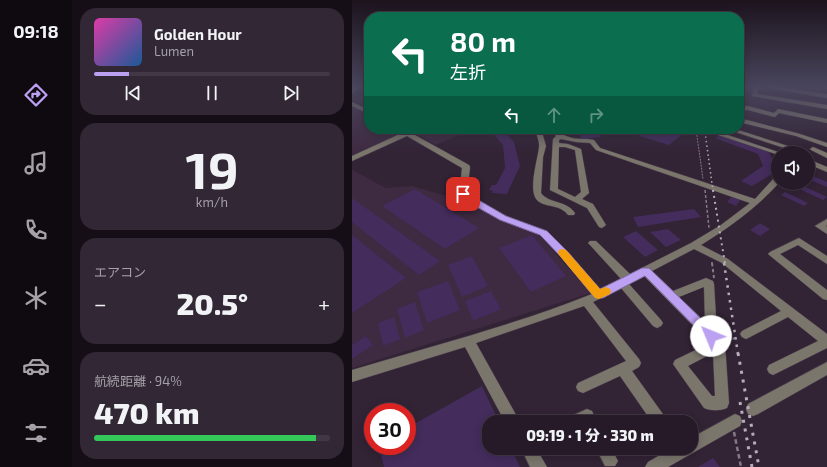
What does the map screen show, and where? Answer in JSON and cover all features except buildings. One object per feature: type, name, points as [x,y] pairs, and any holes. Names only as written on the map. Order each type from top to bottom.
[{"type":"street","points":[[751,109],[775,115],[778,111],[827,121]]},
{"type":"street","points":[[744,121],[825,143]]},
{"type":"street","points":[[352,159],[398,134]]},
{"type":"street","points":[[408,134],[466,167],[464,196],[503,218],[543,233],[564,254],[599,295]]},
{"type":"street","points":[[539,134],[543,146],[540,157],[537,193],[541,199],[567,208],[571,213]]},
{"type":"street","points":[[557,134],[578,142],[592,141],[598,149],[756,202]]},
{"type":"street","points":[[717,134],[771,151]]},
{"type":"street","points":[[744,134],[784,146]]},
{"type":"street","points":[[562,136],[556,139],[554,190],[590,206],[602,225]]},
{"type":"street","points":[[815,148],[825,143]]},
{"type":"street","points":[[556,145],[566,145],[578,149],[585,193],[576,200]]},
{"type":"street","points":[[815,150],[827,156]]},
{"type":"street","points":[[815,164],[827,170]]},
{"type":"street","points":[[352,376],[468,341],[599,295],[626,282],[724,227],[756,202],[771,186]]},
{"type":"street","points":[[827,222],[819,226],[827,231]]},
{"type":"street","points":[[827,261],[799,241],[773,254],[827,296]]},
{"type":"street","points":[[593,243],[626,282],[657,323]]},
{"type":"street","points":[[694,245],[725,260],[827,341],[773,369]]},
{"type":"street","points":[[646,271],[715,340]]},
{"type":"street","points":[[671,296],[706,282],[710,284],[722,403],[709,403],[678,364],[715,340]]},
{"type":"street","points":[[583,387],[635,363],[585,300]]},
{"type":"street","points":[[746,334],[790,311]]},
{"type":"street","points":[[468,341],[509,415]]},
{"type":"street","points":[[623,368],[655,415]]},
{"type":"street","points":[[753,409],[827,368]]},
{"type":"street","points":[[698,442],[735,421]]},
{"type":"street","points":[[532,455],[538,467]]},
{"type":"street","points":[[653,467],[674,455]]},
{"type":"path","points":[[715,340],[746,334]]},
{"type":"shaded area","points":[[352,109],[357,109],[364,112],[364,134],[402,134],[352,157]]},
{"type":"shaded area","points":[[416,134],[461,134],[436,145]]},
{"type":"shaded area","points":[[352,170],[386,188],[412,186],[457,199],[540,236],[591,293],[352,368]]},
{"type":"railway","points":[[705,134],[713,191]]},
{"type":"railway","points":[[713,190],[725,264]]},
{"type":"railway","points":[[724,263],[738,354]]},
{"type":"railway","points":[[738,353],[759,467]]},
{"type":"railway","points":[[740,402],[752,467]]},
{"type":"slow traffic","points":[[562,252],[599,295],[606,291]]},
{"type":"route","points":[[463,194],[464,196],[503,218],[543,233],[564,254],[599,295],[646,271],[711,336]]}]
